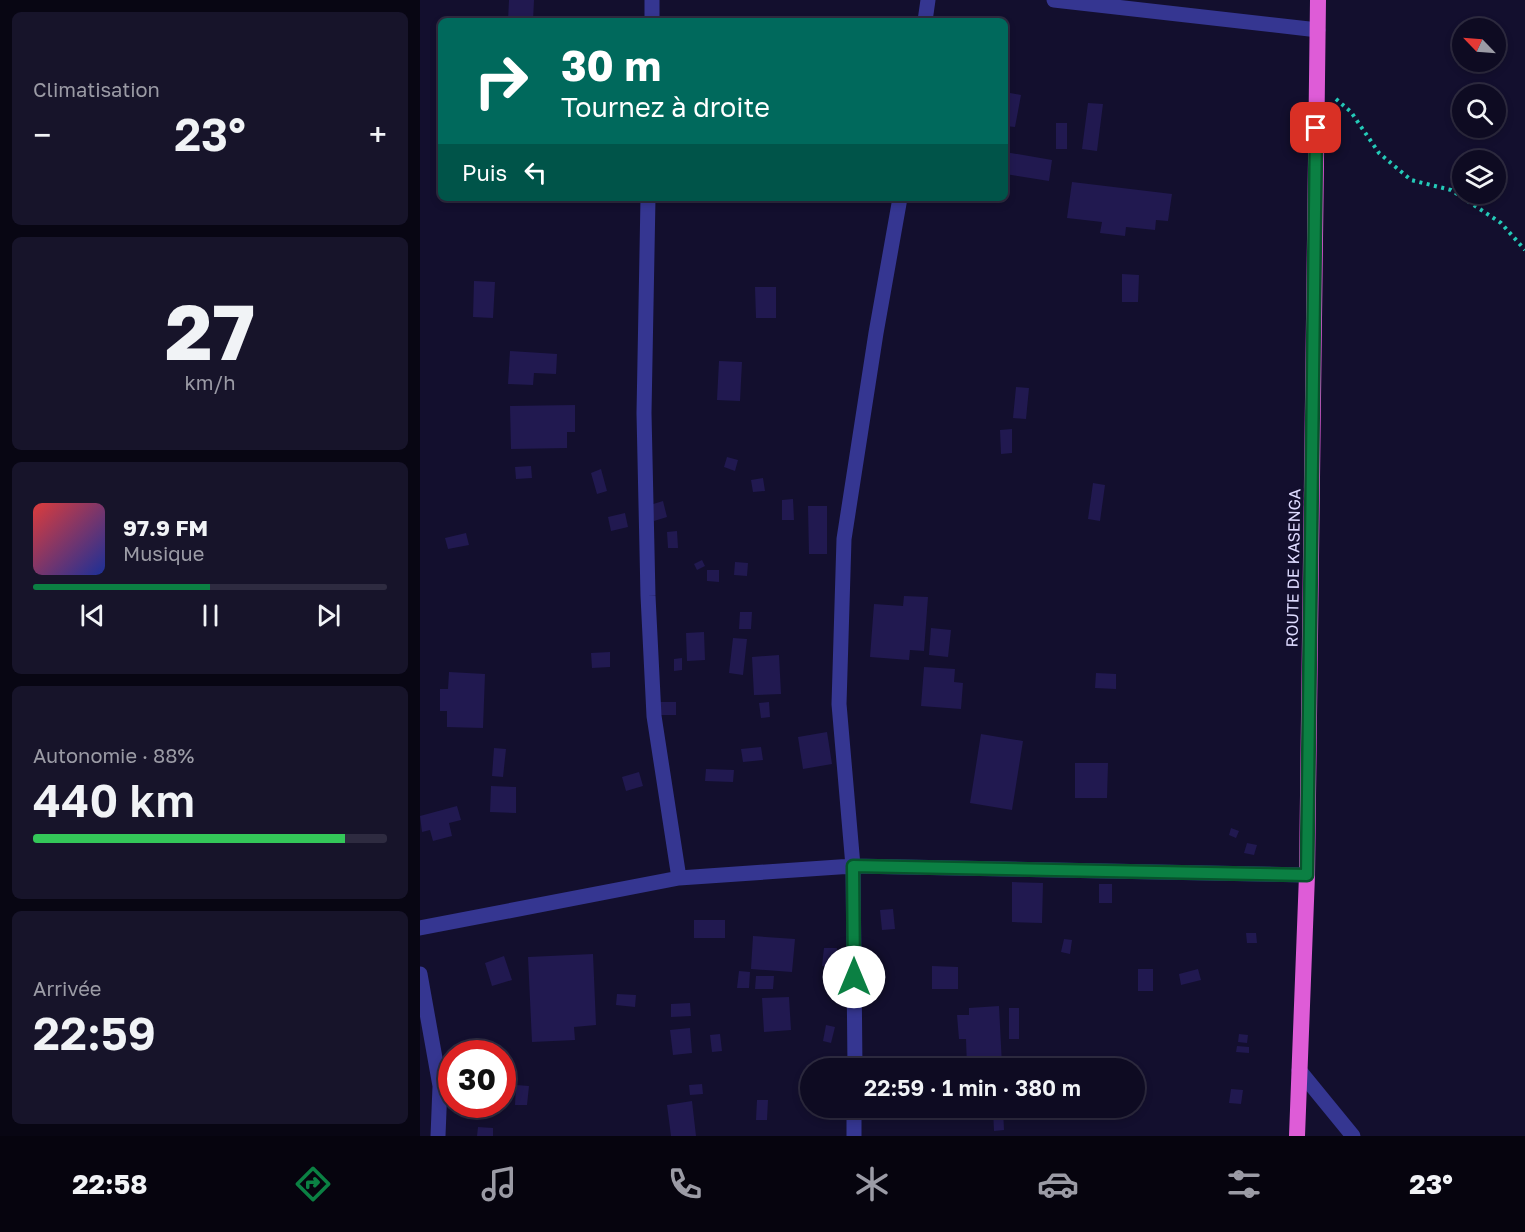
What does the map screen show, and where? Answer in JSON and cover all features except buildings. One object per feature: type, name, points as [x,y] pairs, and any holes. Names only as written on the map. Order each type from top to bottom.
[{"type":"highway","name":"ROUTE DE KASENGA","points":[[1297,1136],[1307,875],[1318,0]]},
{"type":"street","points":[[652,0],[652,18]]},
{"type":"street","points":[[926,18],[928,0]]},
{"type":"street","points":[[1054,0],[1318,30]]},
{"type":"street","points":[[648,201],[644,413],[648,596],[654,716],[679,878]]},
{"type":"street","points":[[855,1058],[853,866],[839,704],[844,539],[899,201]]},
{"type":"street","points":[[420,928],[679,878],[853,866],[1307,875]]},
{"type":"street","points":[[420,974],[440,1086],[438,1136]]},
{"type":"street","points":[[1299,1070],[1353,1136]]},
{"type":"street","points":[[854,1118],[854,1136]]},
{"type":"path","points":[[1317,81],[1350,112],[1379,153],[1411,180],[1451,190],[1501,223],[1525,250]]},
{"type":"route","points":[[854,977],[853,866],[1307,875],[1316,128]]}]
